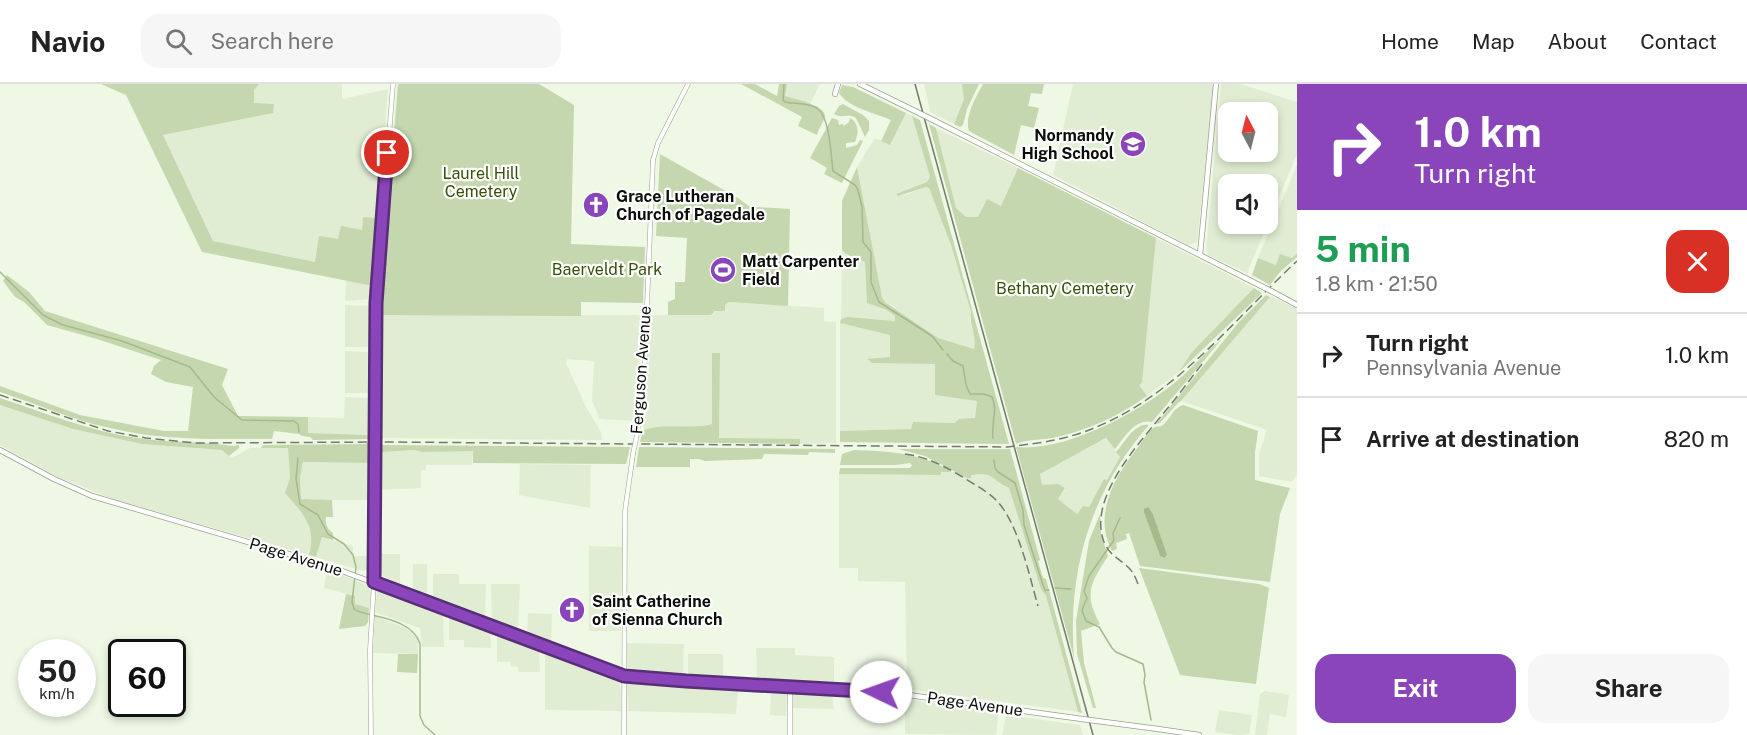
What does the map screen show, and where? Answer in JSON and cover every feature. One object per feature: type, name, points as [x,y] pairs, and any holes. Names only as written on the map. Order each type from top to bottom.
[{"type":"main road","points":[[835,94],[838,84]]},
{"type":"main road","points":[[860,84],[1297,305]]},
{"type":"main road","points":[[1200,255],[1216,84]]},
{"type":"main road","points":[[1186,247],[1194,246],[1202,237]]},
{"type":"main road","name":"Page Avenue","points":[[0,450],[52,479],[92,496],[356,575],[624,676],[908,695],[1199,735]]},
{"type":"street","points":[[371,735],[376,303],[393,84]]},
{"type":"street","name":"Ferguson Avenue","points":[[624,735],[625,511],[644,370],[653,160],[658,143],[688,84]]},
{"type":"street","points":[[790,687],[790,735]]},
{"type":"shaded area","points":[[259,84],[342,84],[342,99],[388,89],[378,218],[363,217],[362,230],[338,239],[316,262],[213,241],[163,135],[273,113],[254,104],[254,90]]},
{"type":"shaded area","points":[[787,84],[820,84],[810,104],[785,96]]},
{"type":"shaded area","points":[[924,84],[962,84],[964,99],[954,124],[930,112]]},
{"type":"shaded area","name":"Normandy High School","points":[[1073,84],[1214,84],[1197,242],[1188,245],[1053,175]]},
{"type":"shaded area","points":[[1221,84],[1241,84],[1297,102],[1297,154],[1278,199],[1278,174],[1218,174],[1218,234],[1264,234],[1247,273],[1208,255],[1206,249],[1218,117],[1218,162],[1278,162],[1278,102],[1219,102]]},
{"type":"shaded area","points":[[906,113],[912,116],[930,177],[927,182],[896,194],[905,195],[929,188],[951,245],[971,312],[974,349],[938,338],[882,297],[857,167],[875,138],[890,145]]},
{"type":"shaded area","points":[[936,128],[1018,168],[1001,206],[987,200],[978,217],[966,217],[956,208]]},
{"type":"shaded area","points":[[1297,165],[1297,254],[1276,265],[1258,258],[1268,234],[1278,234],[1278,210]]},
{"type":"shaded area","points":[[1156,238],[1254,288],[1191,353],[1179,372],[1147,396],[1139,385],[1142,383]]},
{"type":"shaded area","points":[[842,250],[865,262],[867,303],[887,310],[895,316],[895,321],[841,319]]},
{"type":"shaded area","points":[[346,280],[373,286],[372,299],[345,301]]},
{"type":"shaded area","points":[[1271,296],[1297,309],[1297,474],[1292,482],[1259,476],[1259,454],[1267,430],[1181,401]]},
{"type":"shaded area","points":[[729,302],[824,308],[824,321],[836,322],[836,443],[800,444],[799,439],[719,439],[720,353],[712,424],[685,428],[653,427],[643,430],[649,315],[711,315]]},
{"type":"shaded area","points":[[345,305],[371,306],[370,347],[345,347]]},
{"type":"shaded area","points":[[381,315],[642,315],[635,421],[600,419],[592,401],[594,361],[567,359],[566,363],[586,407],[601,432],[602,440],[379,438]]},
{"type":"shaded area","points":[[840,323],[891,335],[891,357],[867,360],[872,363],[935,364],[935,394],[977,401],[975,419],[959,419],[956,423],[913,422],[912,429],[840,431]]},
{"type":"shaded area","points":[[345,351],[371,352],[369,393],[345,393]]},
{"type":"shaded area","points":[[345,397],[370,398],[371,435],[307,433],[308,417],[344,418]]},
{"type":"shaded area","points":[[0,405],[73,429],[142,444],[222,450],[232,458],[250,448],[288,448],[290,478],[286,493],[309,522],[313,541],[309,555],[116,500],[58,477],[0,445]]},
{"type":"shaded area","points":[[1107,438],[1120,457],[1107,480],[1104,479],[1089,507],[1077,514],[1058,499],[1065,489],[1058,484],[1042,486],[1040,474]]},
{"type":"shaded area","points":[[415,450],[422,452],[473,451],[472,465],[426,465],[426,470],[421,470],[421,488],[380,490],[380,452]]},
{"type":"shaded area","points":[[303,462],[371,463],[369,500],[301,500],[300,477]]},
{"type":"shaded area","points":[[520,464],[591,465],[590,508],[519,495]]},
{"type":"shaded area","points":[[941,472],[957,472],[967,478],[970,475],[987,474],[994,477],[999,484],[1009,488],[1041,589],[1046,596],[1078,712],[907,689],[905,582],[858,581],[858,568],[839,568],[839,474],[941,475]]},
{"type":"shaded area","points":[[1148,507],[1153,514],[1167,555],[1165,558],[1160,556],[1144,512],[1144,509]]},
{"type":"shaded area","points":[[322,537],[353,546],[353,556],[370,556],[369,570],[362,571],[316,557]]},
{"type":"shaded area","points":[[589,546],[622,547],[621,631],[589,631]]},
{"type":"shaded area","points":[[380,554],[400,554],[400,584],[383,576],[380,569]]},
{"type":"shaded area","points":[[413,564],[427,564],[427,594],[413,590]]},
{"type":"shaded area","points":[[330,570],[369,586],[371,592],[369,608],[355,604],[355,596],[324,588],[327,572]]},
{"type":"shaded area","points":[[433,574],[459,574],[459,584],[486,584],[485,617],[433,597]]},
{"type":"shaded area","points":[[491,584],[520,584],[518,631],[492,620]]},
{"type":"shaded area","points":[[380,590],[443,615],[444,647],[422,647],[420,628],[375,612],[377,592]]},
{"type":"shaded area","points":[[528,613],[552,614],[551,643],[527,635]]},
{"type":"shaded area","points":[[375,616],[410,630],[417,638],[418,654],[373,653]]},
{"type":"shaded area","points":[[449,618],[490,632],[491,648],[464,647],[464,640],[449,640]]},
{"type":"shaded area","points":[[497,636],[539,651],[540,672],[518,672],[518,667],[511,666],[511,662],[497,662]]},
{"type":"shaded area","points":[[627,643],[684,644],[683,675],[629,671]]},
{"type":"shaded area","points":[[756,648],[795,648],[795,655],[834,657],[834,682],[831,684],[757,680]]},
{"type":"shaded area","points":[[547,652],[618,680],[621,690],[621,711],[545,710],[545,655]]},
{"type":"shaded area","points":[[688,654],[723,654],[723,678],[688,675]]},
{"type":"shaded area","points":[[631,681],[684,684],[695,688],[738,691],[736,714],[628,711],[627,685]]},
{"type":"shaded area","points":[[1265,691],[1289,695],[1286,717],[1270,714],[1267,735],[1255,735],[1260,694]]},
{"type":"shaded area","points":[[771,693],[787,694],[786,716],[770,715]]},
{"type":"shaded area","points":[[793,693],[832,695],[834,709],[793,708]]},
{"type":"shaded area","points":[[905,699],[993,711],[998,717],[996,735],[905,734]]},
{"type":"shaded area","points":[[1219,710],[1252,715],[1249,734],[1215,732]]},
{"type":"shaded area","points":[[1006,715],[1080,725],[1083,735],[1002,735]]},
{"type":"green space","points":[[101,84],[259,84],[254,90],[254,103],[274,104],[273,113],[163,135],[213,241],[315,262],[319,236],[338,239],[341,226],[362,230],[363,217],[378,218],[373,286],[202,252],[126,95]]},
{"type":"green space","name":"Laurel Hill Cemetery","points":[[398,84],[539,84],[574,105],[571,244],[645,247],[643,303],[581,302],[581,316],[381,315],[382,276]]},
{"type":"green space","points":[[741,84],[755,84],[777,96],[779,84],[787,84],[785,96],[815,106],[824,112],[825,116],[817,135],[798,126],[802,117]]},
{"type":"green space","points":[[962,84],[979,84],[967,109],[963,125],[960,127],[954,124],[964,99]]},
{"type":"green space","points":[[983,84],[1044,84],[1042,94],[1031,93],[1028,106],[1039,108],[1034,128],[1021,125],[1014,155],[969,131],[969,113]]},
{"type":"green space","points":[[842,85],[853,87],[906,113],[890,145],[881,141],[891,120],[849,103],[839,93]]},
{"type":"green space","points":[[843,104],[869,121],[869,130],[865,137],[856,118],[834,114]]},
{"type":"green space","points":[[912,116],[920,120],[1009,444],[840,442],[840,431],[911,429],[913,422],[955,423],[959,419],[975,418],[977,401],[935,395],[935,364],[872,363],[867,359],[890,357],[890,335],[840,323],[841,319],[847,317],[895,321],[895,316],[887,310],[867,303],[865,262],[842,250],[842,201],[857,167],[882,297],[885,302],[938,338],[974,349],[971,312],[951,245],[929,188],[898,196],[896,194],[927,182],[930,177]]},
{"type":"green space","points":[[832,118],[838,120],[839,125],[844,126],[850,118],[857,125],[858,132],[855,142],[846,143],[846,148],[857,145],[860,140],[863,141],[842,183],[824,174],[827,168],[810,158]]},
{"type":"green space","name":"Bethany Cemetery","points":[[929,124],[936,128],[956,208],[966,217],[978,217],[987,199],[1001,206],[1018,168],[1156,238],[1142,383],[1139,385],[1147,396],[1092,426],[1057,437],[1016,444]]},
{"type":"green space","points":[[660,154],[738,198],[754,210],[756,207],[790,209],[788,306],[729,302],[725,305],[725,311],[715,311],[711,315],[668,315],[668,302],[675,299],[675,282],[685,282],[687,238],[656,236]]},
{"type":"green space","points":[[1280,254],[1292,258],[1297,254],[1297,257],[1280,272],[1270,285],[1252,275],[1258,258],[1276,265]]},
{"type":"green space","points":[[7,275],[29,292],[45,311],[228,369],[222,385],[238,416],[308,417],[308,433],[371,435],[371,439],[313,440],[299,434],[274,431],[272,439],[150,435],[82,421],[0,392],[0,386],[80,415],[164,431],[188,431],[193,387],[166,382],[151,374],[154,366],[161,360],[47,325],[24,302],[15,297],[3,281]]},
{"type":"green space","points":[[1254,288],[1262,293],[1179,372],[1191,353]]},
{"type":"green space","points":[[1266,295],[1270,297],[1181,401],[1160,423],[1156,424],[1239,322]]},
{"type":"green space","points":[[1222,339],[1152,422],[1135,426],[1115,449],[1106,438],[1040,474],[1042,485],[1058,484],[1065,488],[1058,499],[1077,514],[1083,506],[1089,507],[1104,479],[1107,480],[1120,457],[1116,452],[1127,438],[1139,427],[1149,425],[1129,450],[1112,477],[1087,533],[1079,563],[1075,594],[1074,658],[1016,447],[1036,447],[1057,443],[1123,417],[1178,380]]},
{"type":"green space","points":[[712,353],[720,353],[719,438],[800,439],[800,444],[640,442],[643,430],[651,428],[712,424]]},
{"type":"green space","points":[[0,398],[119,435],[161,441],[239,445],[239,448],[229,456],[222,450],[142,444],[73,429],[0,405]]},
{"type":"green space","points":[[1183,405],[1258,431],[1255,480],[1290,488],[1280,514],[1270,582],[1140,566],[1129,533],[1126,534],[1127,539],[1116,543],[1117,549],[1112,551],[1106,537],[1105,523],[1106,509],[1115,482],[1148,432],[1163,425]],"holes":[[[1145,512],[1153,514],[1167,557],[1159,554]]]},
{"type":"green space","points":[[371,443],[371,463],[303,462],[300,477],[301,499],[332,500],[333,517],[326,517],[326,524],[333,533],[333,540],[322,537],[316,557],[309,555],[310,528],[303,514],[285,493],[290,478],[288,448],[261,448],[263,445]]},
{"type":"green space","points":[[380,445],[630,447],[626,464],[473,463],[473,451],[381,452]]},
{"type":"green space","points":[[639,447],[835,449],[835,453],[764,454],[762,459],[705,461],[690,459],[690,467],[636,467]]},
{"type":"green space","points":[[898,449],[1010,449],[1040,560],[1038,561],[1043,578],[1046,579],[1082,713],[1078,712],[1046,596],[1041,589],[1009,488],[989,475],[971,475],[971,478],[967,478],[925,456]]},
{"type":"green space","points":[[854,450],[892,452],[917,457],[952,472],[941,472],[941,475],[839,474],[840,468],[910,468],[912,465],[910,463],[840,465],[842,454]]},
{"type":"green space","points":[[1100,514],[1101,534],[1108,556],[1094,581],[1091,596],[1100,624],[1081,631],[1084,663],[1096,708],[1093,708],[1077,654],[1076,621],[1089,541]]},
{"type":"green space","points":[[1139,568],[1259,584],[1269,588],[1256,684],[1180,675]]},
{"type":"green space","points":[[346,594],[355,596],[355,604],[369,608],[368,622],[365,626],[339,629]]},
{"type":"green space","points":[[398,654],[418,654],[417,673],[397,672]]},
{"type":"waterway","points":[[784,84],[783,100],[785,102],[810,105],[821,113],[829,137],[833,171],[855,185],[858,190],[862,207],[863,242],[871,252],[871,282],[879,302],[932,336],[943,350]]},
{"type":"waterway","points":[[0,272],[43,315],[63,325],[122,341],[190,367],[214,397],[242,420],[294,421],[298,424],[299,432]]},
{"type":"waterway","points":[[947,354],[953,361],[963,366],[970,394],[984,394],[992,397],[994,402],[993,438]]},
{"type":"waterway","points":[[298,458],[296,479],[300,504],[318,515],[328,534],[344,544],[353,555],[356,567],[352,602],[354,609],[401,624],[417,637],[420,644],[420,716],[424,725],[435,735]]},
{"type":"waterway","points":[[994,460],[998,472],[1015,483],[1023,510],[1024,525],[1043,585],[1045,590],[1049,590]]},
{"type":"waterway","points":[[1120,518],[1113,533],[1114,540],[1089,576],[1084,591],[1087,598],[1082,610],[1086,621],[1099,627],[1116,652],[1143,664],[1151,720]]},
{"type":"waterway","points":[[1055,588],[1071,589]]},
{"type":"tram line","points":[[915,84],[1093,735]]},
{"type":"railway","points":[[0,395],[108,431],[195,443],[388,442],[1008,447],[1071,436],[1105,423],[1137,406],[1194,362],[1297,261]]},
{"type":"railway","points":[[1138,584],[1131,570],[1112,554],[1104,542],[1101,525],[1103,507],[1109,489],[1130,454],[1203,363]]},
{"type":"railway","points":[[905,454],[941,465],[995,499],[1016,534],[1038,606]]},
{"type":"place","name":"Normandy High School","points":[[1133,144]]},
{"type":"place","name":"Grace Lutheran Church of Pagedale","points":[[596,205]]},
{"type":"place","name":"Matt Carpenter Field","points":[[723,270]]},
{"type":"place","name":"Saint Catherine of Sienna Church","points":[[572,610]]},
{"type":"route","points":[[387,153],[376,303],[374,582],[624,676],[881,692]]},
{"type":"park label","name":"Baerveldt Park","points":[[607,269]]}]
